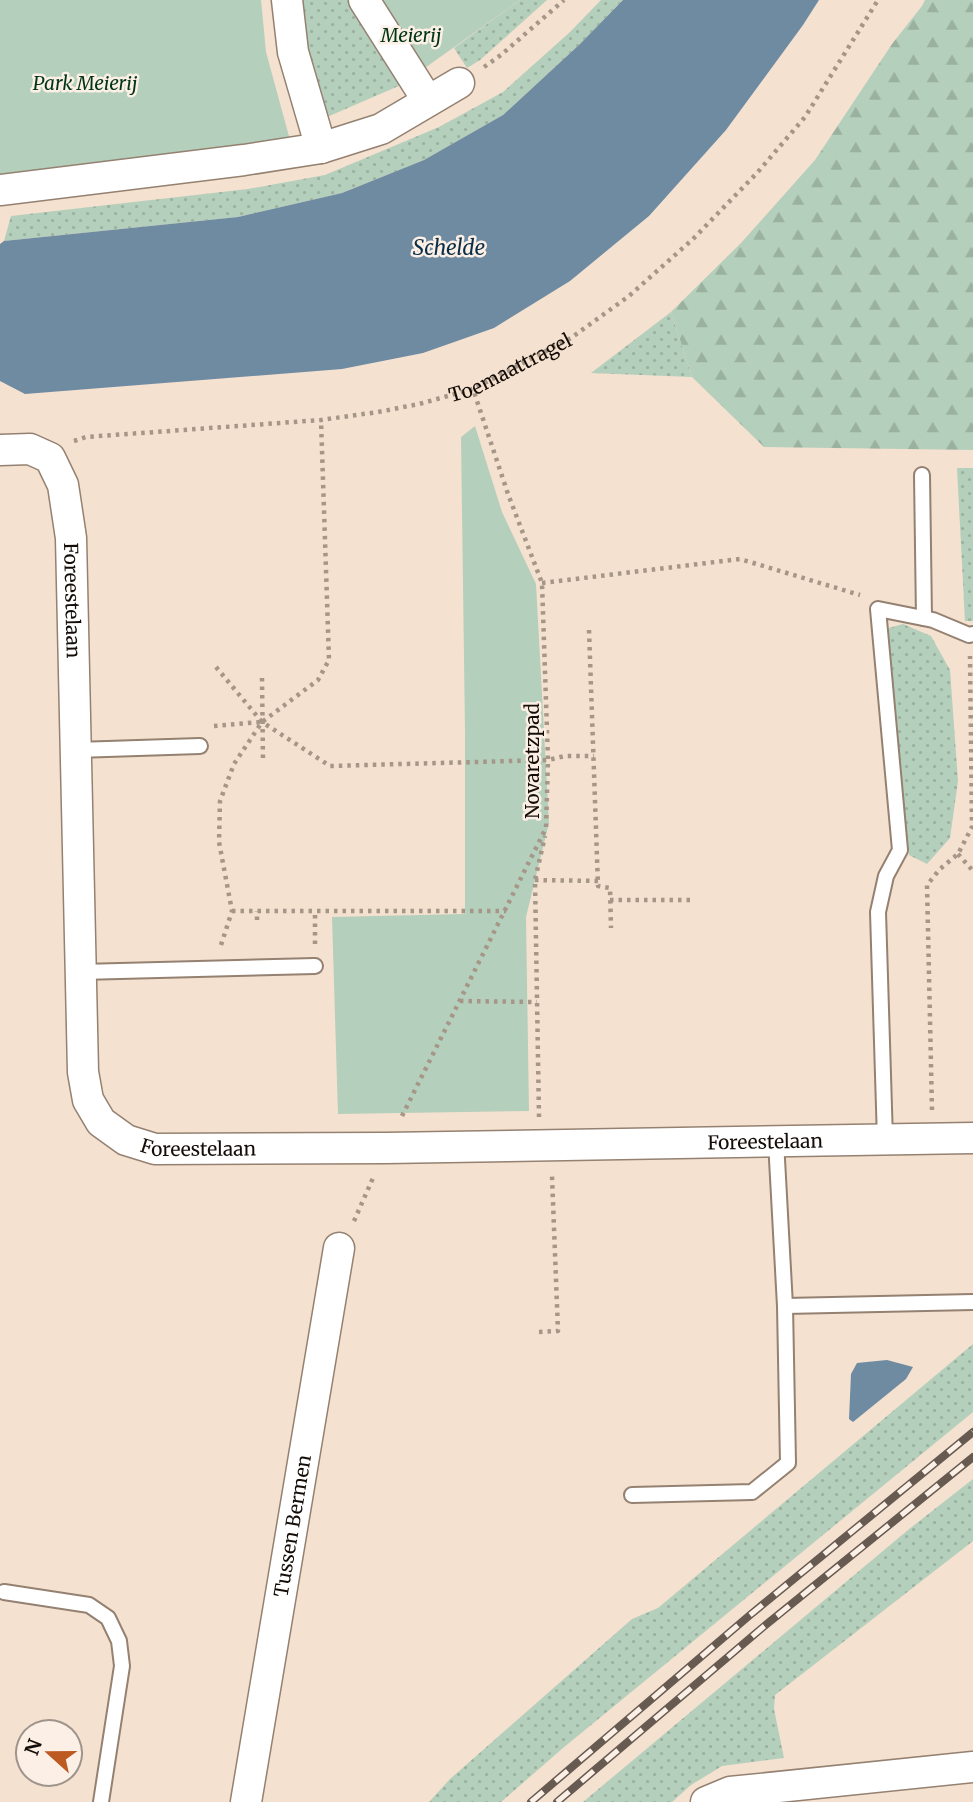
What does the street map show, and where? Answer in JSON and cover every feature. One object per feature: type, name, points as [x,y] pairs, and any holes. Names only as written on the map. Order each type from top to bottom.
[{"type":"street","points":[[287,0],[293,52],[321,148]]},
{"type":"street","points":[[364,0],[428,101]]},
{"type":"street","points":[[0,190],[321,148],[381,129],[459,83]]},
{"type":"street","points":[[0,450],[30,449],[50,458]]},
{"type":"street","name":"Foreestelaan","points":[[50,458],[63,485],[71,538],[83,1072],[89,1100],[101,1122],[126,1140],[155,1149],[386,1148],[545,1159],[776,1141],[973,1138]]},
{"type":"street","name":"Tussen Bermen","points":[[246,1802],[338,1248]]},
{"type":"street","points":[[706,1802],[730,1792],[973,1767]]},
{"type":"lane","points":[[922,475],[923,618]]},
{"type":"lane","points":[[885,1140],[878,912],[886,876],[900,850],[878,609],[933,620],[971,635]]},
{"type":"lane","points":[[76,750],[200,747]]},
{"type":"lane","points":[[81,972],[315,966]]},
{"type":"lane","points":[[632,1495],[752,1492],[788,1463],[785,1306],[776,1141]]},
{"type":"lane","points":[[785,1306],[973,1302]]},
{"type":"lane","points":[[4,1592],[89,1605],[108,1618],[119,1641],[122,1667],[101,1802]]},
{"type":"path","points":[[459,83],[501,55],[564,0]]},
{"type":"path","name":"Toemaattragel","points":[[50,458],[64,444],[86,437],[321,420],[419,404],[474,389],[571,338],[629,296],[693,239],[757,173],[805,117],[878,0]]},
{"type":"path","name":"Novaretzpad","points":[[338,1248],[363,1203],[386,1148],[546,828],[548,760],[542,583],[508,494],[474,389]]},
{"type":"path","points":[[212,969],[232,911],[219,842],[220,801],[234,764],[262,722],[318,680],[329,660],[321,420]]},
{"type":"path","points":[[542,583],[740,559],[866,597],[878,609]]},
{"type":"path","points":[[589,630],[598,886],[610,888],[611,928]]},
{"type":"path","points":[[933,1139],[927,885],[958,853],[972,827],[971,635]]},
{"type":"path","points":[[216,667],[262,722],[330,766],[548,760],[594,756]]},
{"type":"path","points":[[262,678],[263,760]]},
{"type":"path","points":[[539,1332],[558,1331],[537,1002],[535,880],[546,828]]},
{"type":"path","points":[[958,853],[973,871]]},
{"type":"path","points":[[535,880],[598,881]]},
{"type":"path","points":[[610,900],[692,900]]},
{"type":"path","points":[[315,910],[315,966]]},
{"type":"path","points":[[232,911],[506,911]]},
{"type":"path","points":[[257,911],[257,920]]},
{"type":"path","points":[[460,1001],[537,1002]]},
{"type":"green space","name":"Park Meierij","points":[[0,0],[261,0],[266,52],[290,140],[0,178]]},
{"type":"green space","points":[[302,0],[347,0],[401,85],[327,117],[305,47]]},
{"type":"green space","name":"Meierij","points":[[347,0],[520,0],[401,85]]},
{"type":"green space","points":[[520,0],[547,0],[480,60],[467,68],[454,48]]},
{"type":"green space","points":[[601,0],[623,0],[503,115],[424,160],[342,193],[238,217],[4,241],[11,216],[248,189],[325,175],[439,127],[503,92],[570,32]]},
{"type":"green space","points":[[925,0],[973,0],[973,450],[764,447],[692,377],[671,312],[741,243],[815,160],[892,44]]},
{"type":"green space","points":[[671,312],[692,377],[591,373]]},
{"type":"green space","points":[[475,426],[502,512],[536,584],[549,823],[526,917],[529,1111],[338,1114],[332,917],[465,914],[461,437]]},
{"type":"green space","points":[[957,468],[973,468],[973,621],[965,621]]},
{"type":"green space","points":[[903,624],[931,636],[950,670],[958,781],[950,838],[927,864],[909,855],[887,638],[889,628]]},
{"type":"green space","points":[[973,1344],[973,1412],[563,1748],[501,1802],[429,1802],[450,1779],[632,1619],[658,1608]]},
{"type":"green space","points":[[973,1479],[973,1541],[775,1695],[774,1709],[784,1758],[722,1766],[691,1785],[672,1802],[583,1802],[908,1530]]},
{"type":"water","name":"Schelde","points":[[623,0],[819,0],[726,130],[649,216],[570,281],[494,328],[423,353],[342,369],[25,394],[0,381],[0,244],[4,241],[238,217],[342,193],[424,160],[503,115]]},
{"type":"water","points":[[887,1360],[913,1367],[906,1379],[853,1422],[849,1419],[851,1374],[857,1363]]},
{"type":"railway","points":[[531,1802],[750,1615],[973,1432]]},
{"type":"railway","points":[[557,1802],[762,1628],[973,1457]]}]
